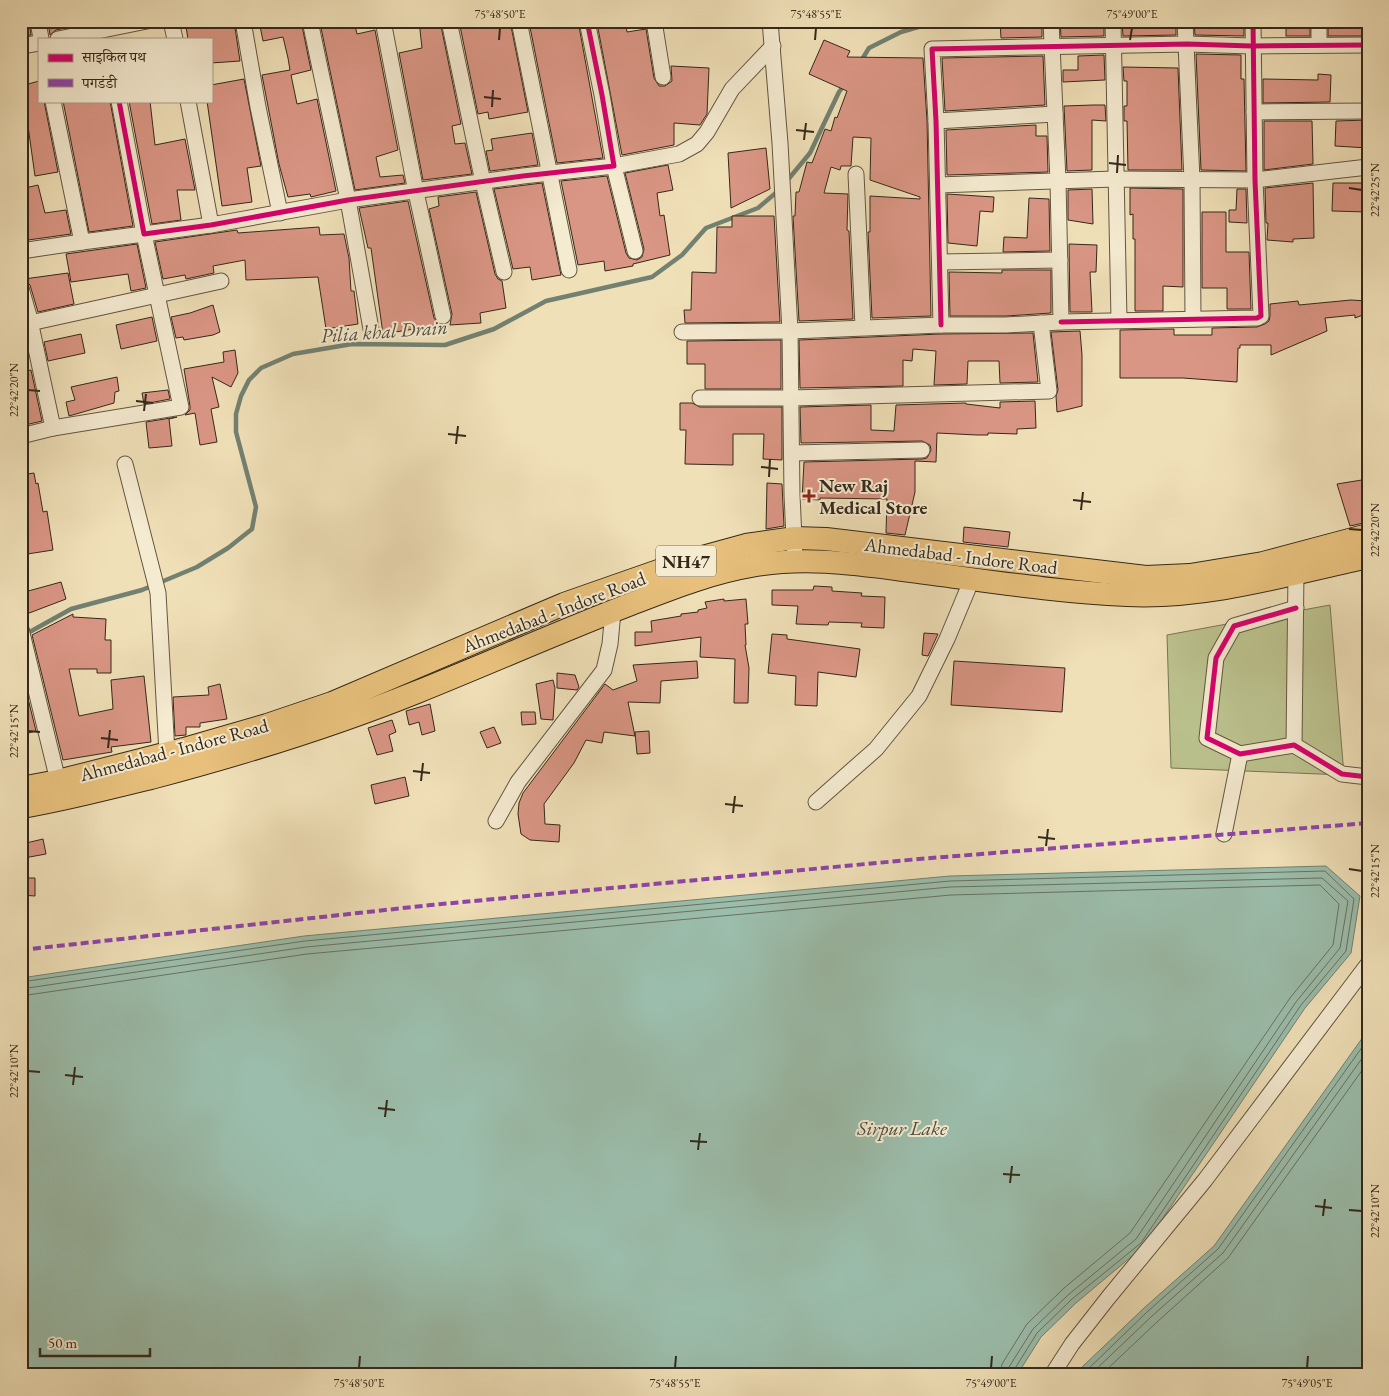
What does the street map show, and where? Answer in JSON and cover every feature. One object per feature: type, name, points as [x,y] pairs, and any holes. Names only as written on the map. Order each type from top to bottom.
[{"type":"highway","name":"Ahmedabad - Indore Road","points":[[21,807],[61,790],[167,753],[267,725],[332,703],[564,604],[684,562],[746,545],[795,538],[826,539],[1146,577],[1190,575],[1263,563],[1368,535]]},
{"type":"highway","name":"Ahmedabad - Indore Road","points":[[21,788],[61,790],[215,761],[310,733],[689,582],[749,566],[795,560],[849,563],[1036,587],[1126,595],[1176,595],[1205,592],[1368,557]]},
{"type":"street","points":[[38,21],[41,38]]},
{"type":"street","points":[[67,38],[104,34],[147,21]]},
{"type":"street","points":[[171,21],[175,38]]},
{"type":"street","points":[[243,21],[258,107],[280,213]]},
{"type":"street","points":[[310,21],[348,200],[371,329]]},
{"type":"street","points":[[383,21],[416,192],[443,316]]},
{"type":"street","points":[[449,21],[504,272]]},
{"type":"street","points":[[519,21],[569,270]]},
{"type":"street","points":[[587,21],[614,166],[635,252]]},
{"type":"street","points":[[654,21],[663,77]]},
{"type":"street","points":[[770,21],[780,143],[790,331],[792,495],[795,560]]},
{"type":"street","points":[[1051,21],[1058,181],[1061,322]]},
{"type":"street","points":[[1113,21],[1119,320]]},
{"type":"street","points":[[1185,21],[1192,180],[1193,319]]},
{"type":"street","points":[[682,332],[790,331],[863,327],[1257,318],[1261,316],[1255,180],[1252,21]]},
{"type":"street","points":[[1319,21],[1320,45]]},
{"type":"street","points":[[21,46],[38,43]]},
{"type":"street","points":[[941,325],[936,121],[932,49],[1052,46],[1114,47],[1186,44],[1252,46],[1368,45]]},
{"type":"street","points":[[21,251],[212,225],[348,200],[614,166],[679,154],[698,144],[732,89],[772,46]]},
{"type":"street","points":[[53,102],[82,242]]},
{"type":"street","points":[[21,436],[53,428],[181,407],[144,234],[119,102]]},
{"type":"street","points":[[188,102],[212,225]]},
{"type":"street","points":[[1254,112],[1368,111]]},
{"type":"street","points":[[936,121],[1055,114]]},
{"type":"street","points":[[938,185],[1116,179],[1255,180],[1368,168]]},
{"type":"street","points":[[856,174],[863,327]]},
{"type":"street","points":[[940,262],[1060,260]]},
{"type":"street","points":[[30,323],[221,281]]},
{"type":"street","points":[[21,288],[53,428]]},
{"type":"street","points":[[700,398],[791,398],[1049,391],[1041,323]]},
{"type":"street","points":[[792,453],[922,450]]},
{"type":"street","points":[[125,464],[158,593],[167,753]]},
{"type":"street","points":[[1294,745],[1296,572]]},
{"type":"street","points":[[816,802],[876,749],[919,696],[972,579]]},
{"type":"street","points":[[1296,608],[1234,626],[1216,658],[1207,738],[1240,754],[1294,745],[1342,774],[1368,777]]},
{"type":"street","points":[[496,821],[518,782],[604,670],[610,644],[613,611]]},
{"type":"street","points":[[21,629],[61,790]]},
{"type":"street","points":[[1224,834],[1240,754]]},
{"type":"street","points":[[1052,1375],[1072,1344],[1205,1180],[1368,964]]},
{"type":"green space","points":[[1330,605],[1344,775],[1171,768],[1167,635]]},
{"type":"water","name":"Sirpur Lake","points":[[1326,866],[1360,896],[1351,953],[1305,1008],[1144,1246],[1076,1303],[1041,1337],[1017,1375],[21,1375],[21,978],[304,936],[950,876]]},
{"type":"water","points":[[1368,1030],[1368,1375],[1076,1375],[1144,1308],[1214,1246]]},
{"type":"building","points":[[21,21],[29,21],[31,35],[21,36]]},
{"type":"building","points":[[48,21],[98,21],[56,30],[50,35]]},
{"type":"building","points":[[221,21],[234,21],[240,61],[212,63],[212,38],[188,38],[186,27]]},
{"type":"building","points":[[259,21],[301,21],[311,70],[291,75],[297,104],[317,99],[336,191],[311,197],[310,194],[288,197],[279,164],[262,75],[290,70],[283,37],[263,41]]},
{"type":"building","points":[[328,21],[354,21],[357,34],[375,30],[398,150],[376,157],[380,177],[403,175],[405,183],[355,190],[320,23]]},
{"type":"building","points":[[419,21],[440,21],[461,124],[452,126],[455,144],[465,143],[472,174],[423,180],[399,53],[422,48]]},
{"type":"building","points":[[459,21],[486,21],[487,24],[510,21],[528,112],[489,119],[488,112],[478,114]]},
{"type":"building","points":[[578,21],[603,158],[557,163],[529,22]]},
{"type":"building","points":[[625,21],[627,32],[646,29],[654,78],[659,86],[665,86],[672,81],[671,66],[709,68],[707,114],[700,125],[674,123],[674,145],[622,155],[597,23]]},
{"type":"building","points":[[1000,21],[1042,21],[1042,37],[1001,38]]},
{"type":"building","points":[[1060,21],[1104,21],[1104,36],[1061,37]]},
{"type":"building","points":[[1122,21],[1176,21],[1176,35],[1123,36]]},
{"type":"building","points":[[1194,21],[1244,21],[1244,36],[1195,35]]},
{"type":"building","points":[[1286,21],[1310,21],[1310,36],[1286,36]]},
{"type":"building","points":[[1328,21],[1368,21],[1368,36],[1328,36]]},
{"type":"building","points":[[824,40],[850,51],[847,57],[923,58],[927,121],[931,316],[872,318],[868,232],[870,232],[870,196],[920,199],[920,197],[870,180],[871,138],[853,137],[851,166],[841,166],[840,170],[831,167],[824,193],[848,194],[847,230],[849,231],[853,319],[799,321],[793,216],[795,216],[796,192],[799,192],[807,162],[812,163],[825,129],[831,131],[847,91],[809,74]]},
{"type":"building","points":[[1196,54],[1241,55],[1241,79],[1244,79],[1246,171],[1201,170]]},
{"type":"building","points":[[1104,55],[1105,80],[1063,82],[1063,70],[1078,70],[1078,56]]},
{"type":"building","points":[[1043,56],[1045,105],[945,111],[942,58]]},
{"type":"building","points":[[1123,67],[1178,68],[1182,170],[1128,170],[1127,121],[1124,121],[1124,106],[1127,106],[1127,81],[1124,81]]},
{"type":"building","points":[[1318,74],[1331,75],[1330,102],[1263,103],[1263,79],[1318,80]]},
{"type":"building","points":[[244,79],[261,166],[247,168],[252,202],[222,206],[207,102],[212,102],[212,85]]},
{"type":"building","points":[[38,81],[38,102],[44,102],[58,172],[35,176],[27,119],[21,120],[21,86]]},
{"type":"building","points":[[63,102],[110,102],[133,226],[89,232]]},
{"type":"building","points":[[129,102],[150,102],[155,145],[185,139],[195,190],[177,190],[181,220],[152,224]]},
{"type":"building","points":[[1105,105],[1106,121],[1092,120],[1092,170],[1067,171],[1064,106]]},
{"type":"building","points":[[1368,120],[1368,148],[1335,146],[1336,121]]},
{"type":"building","points":[[1264,121],[1312,121],[1313,164],[1264,170]]},
{"type":"building","points":[[1036,125],[1036,136],[1047,136],[1048,172],[947,175],[946,130]]},
{"type":"building","points":[[532,133],[538,165],[490,171],[486,151],[493,150],[491,139]]},
{"type":"building","points":[[766,148],[770,189],[731,208],[728,153]]},
{"type":"building","points":[[668,165],[673,190],[657,193],[660,216],[664,215],[670,255],[633,264],[633,266],[605,271],[604,261],[578,265],[561,181],[607,176],[626,253],[629,258],[637,260],[642,257],[644,249],[625,173]]},
{"type":"building","points":[[542,183],[561,275],[532,280],[530,267],[513,269],[494,189]]},
{"type":"building","points":[[1313,183],[1314,238],[1293,239],[1293,242],[1267,240],[1268,223],[1266,223],[1265,188]]},
{"type":"building","points":[[1333,183],[1368,183],[1368,212],[1332,211]]},
{"type":"building","points":[[38,185],[45,213],[66,210],[71,234],[21,241],[21,189]]},
{"type":"building","points":[[1130,188],[1183,189],[1183,287],[1163,286],[1163,311],[1135,311],[1135,239],[1133,239],[1133,214],[1130,215]]},
{"type":"building","points":[[1092,189],[1093,224],[1068,220],[1068,190]]},
{"type":"building","points":[[1237,189],[1246,189],[1247,223],[1229,222],[1229,210],[1236,210]]},
{"type":"building","points":[[476,192],[495,274],[502,281],[506,308],[480,313],[481,323],[450,325],[452,314],[429,209],[439,206],[438,197]]},
{"type":"building","points":[[947,194],[994,197],[993,212],[980,211],[977,246],[948,243]]},
{"type":"building","points":[[1029,198],[1049,199],[1050,251],[1003,252],[1004,237],[1027,238]]},
{"type":"building","points":[[408,201],[434,318],[439,325],[383,334],[371,248],[368,248],[359,208]]},
{"type":"building","points":[[1202,212],[1226,212],[1226,252],[1249,252],[1251,309],[1227,309],[1227,288],[1202,288]]},
{"type":"building","points":[[732,216],[774,216],[780,322],[685,323],[684,310],[691,310],[692,272],[716,273],[717,227],[732,227]]},
{"type":"building","points":[[319,227],[320,235],[344,234],[349,258],[351,291],[354,291],[358,324],[326,329],[318,277],[246,280],[245,260],[213,266],[214,273],[186,279],[185,275],[163,279],[155,242],[237,230],[238,233]]},
{"type":"building","points":[[137,244],[146,288],[131,291],[128,274],[71,282],[66,254]]},
{"type":"building","points":[[1069,244],[1097,245],[1096,272],[1090,272],[1092,312],[1070,312]]},
{"type":"building","points":[[1002,270],[1051,270],[1051,313],[1006,316],[950,316],[949,272],[1002,273]]},
{"type":"building","points":[[68,273],[74,304],[38,312],[30,285],[24,279]]},
{"type":"building","points":[[1351,300],[1368,301],[1368,313],[1355,318],[1355,315],[1325,318],[1327,331],[1271,355],[1271,345],[1240,345],[1240,348],[1238,348],[1237,382],[1183,378],[1120,378],[1120,330],[1174,329],[1174,335],[1212,335],[1212,328],[1257,327],[1265,324],[1269,321],[1270,304],[1298,301],[1299,305]]},
{"type":"building","points":[[213,305],[220,332],[184,340],[183,337],[176,338],[171,317]]},
{"type":"building","points":[[152,317],[157,341],[121,349],[116,325]]},
{"type":"building","points":[[1080,331],[1082,406],[1057,412],[1056,396],[1058,390],[1051,332]]},
{"type":"building","points":[[1033,333],[1038,382],[1000,383],[999,361],[968,361],[967,384],[934,385],[936,351],[913,349],[912,361],[903,360],[903,386],[800,388],[799,340],[941,334]]},
{"type":"building","points":[[81,334],[85,353],[48,361],[44,342]]},
{"type":"building","points":[[781,340],[781,389],[705,389],[705,364],[687,364],[687,341]]},
{"type":"building","points":[[235,350],[238,373],[231,387],[212,377],[219,407],[211,409],[217,442],[200,445],[195,413],[185,415],[190,410],[190,406],[184,369],[224,362],[223,352]]},
{"type":"building","points":[[31,370],[42,421],[21,426],[21,372]]},
{"type":"building","points":[[117,377],[119,391],[115,392],[114,403],[69,416],[66,402],[75,400],[71,387]]},
{"type":"building","points":[[168,390],[170,399],[144,404],[142,393]]},
{"type":"building","points":[[1035,401],[1036,428],[1017,429],[1017,434],[937,433],[936,462],[915,461],[915,492],[905,535],[886,533],[887,499],[802,499],[804,462],[922,459],[927,458],[931,450],[930,445],[922,441],[801,443],[800,407],[871,405],[871,430],[894,431],[896,405],[966,403],[1000,408],[1000,402]]},
{"type":"building","points":[[680,403],[692,403],[700,407],[782,407],[782,460],[763,459],[764,434],[733,434],[733,465],[685,464],[686,430],[680,430]]},
{"type":"building","points":[[177,417],[169,419],[172,446],[149,448],[146,422]]},
{"type":"building","points":[[34,473],[36,484],[38,483],[43,512],[47,511],[53,550],[21,555],[21,475]]},
{"type":"building","points":[[1368,479],[1368,522],[1350,526],[1337,484]]},
{"type":"building","points":[[767,483],[782,484],[784,526],[766,529]]},
{"type":"building","points":[[964,527],[1010,532],[1008,547],[963,542]]},
{"type":"building","points":[[61,582],[66,599],[24,615],[21,593]]},
{"type":"building","points":[[814,586],[832,587],[832,591],[862,593],[861,596],[885,597],[884,628],[861,627],[862,623],[796,624],[798,606],[772,605],[772,590],[813,590]]},
{"type":"building","points":[[724,599],[724,601],[746,599],[748,624],[745,624],[745,645],[749,668],[748,703],[734,703],[735,659],[700,657],[701,637],[635,646],[635,632],[652,632],[651,621],[698,612],[698,610],[707,608],[705,602]]},
{"type":"building","points":[[73,614],[73,617],[106,619],[105,640],[111,640],[111,673],[97,673],[97,669],[69,669],[79,716],[113,709],[111,680],[144,676],[151,742],[111,747],[112,752],[63,760],[32,635]]},
{"type":"building","points":[[924,633],[938,634],[928,656],[922,655]]},
{"type":"building","points":[[772,634],[787,635],[787,639],[860,649],[856,677],[818,672],[817,706],[795,705],[796,676],[768,673]]},
{"type":"building","points":[[697,661],[698,678],[661,681],[660,703],[628,702],[635,736],[604,732],[602,743],[586,740],[574,763],[544,804],[545,824],[560,825],[559,842],[530,840],[521,834],[518,814],[519,803],[523,793],[605,684],[613,690],[637,681],[633,665]]},
{"type":"building","points":[[954,661],[1065,668],[1062,712],[951,705]]},
{"type":"building","points":[[21,670],[36,731],[21,735]]},
{"type":"building","points":[[557,673],[575,675],[579,687],[577,690],[557,688]]},
{"type":"building","points":[[553,680],[555,688],[553,720],[541,719],[536,684]]},
{"type":"building","points":[[220,684],[227,719],[200,723],[200,727],[186,727],[186,735],[175,736],[173,697],[209,695],[208,687]]},
{"type":"building","points":[[430,704],[435,731],[422,735],[419,722],[409,725],[406,711]]},
{"type":"building","points":[[521,712],[535,712],[536,724],[522,725]]},
{"type":"building","points":[[392,720],[396,732],[389,735],[393,751],[377,755],[368,728]]},
{"type":"building","points":[[494,727],[501,743],[487,748],[480,732]]},
{"type":"building","points":[[649,731],[650,753],[637,754],[635,732]]},
{"type":"building","points":[[405,777],[409,796],[375,804],[371,785]]},
{"type":"building","points":[[43,839],[46,854],[24,858],[22,844]]},
{"type":"building","points":[[21,878],[35,878],[35,896],[21,895]]},
{"type":"waterway","name":"Pilia khal Drain","points":[[861,61],[869,48],[901,32],[939,21]]},
{"type":"waterway","name":"Pilia khal Drain","points":[[786,182],[810,153],[839,92],[845,84]]},
{"type":"waterway","name":"Pilia khal Drain","points":[[26,634],[71,609],[142,590],[197,567],[228,548],[252,529],[256,507],[236,432],[236,414],[241,396],[249,380],[261,368],[293,354],[352,344],[445,345],[494,329],[546,301],[652,277],[682,255],[706,228],[758,208],[778,191]]},
{"type":"marked path","points":[[21,950],[431,905],[919,859],[1368,823]]},
{"type":"cycle path","points":[[119,102],[144,234],[211,225],[348,200],[523,176],[614,166],[587,21]]},
{"type":"cycle path","points":[[1061,322],[1257,318],[1261,316],[1255,180],[1253,21]]},
{"type":"cycle path","points":[[941,325],[936,121],[932,49],[1187,44],[1252,46],[1368,45]]},
{"type":"cycle path","points":[[1296,608],[1234,626],[1216,658],[1207,738],[1240,754],[1294,745],[1342,774],[1368,777]]},
{"type":"place","name":"New Raj Medical Store","points":[[809,496]]}]
